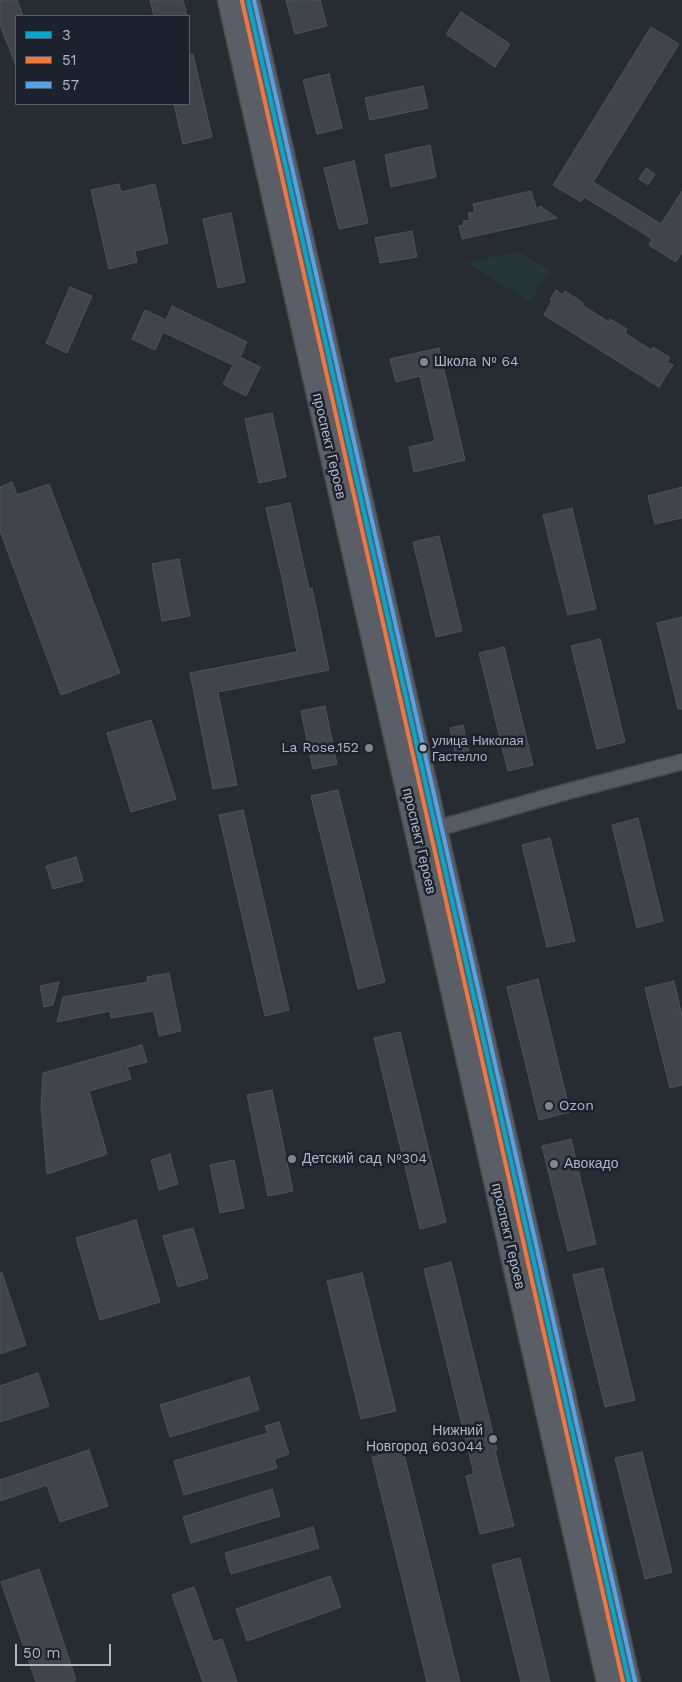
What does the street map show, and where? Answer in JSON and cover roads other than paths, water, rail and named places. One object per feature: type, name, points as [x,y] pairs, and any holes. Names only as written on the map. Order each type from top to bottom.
[{"type":"main road","name":"проспект Героев","points":[[229,0],[608,1682]]},
{"type":"main road","name":"проспект Героев","points":[[248,0],[629,1682]]},
{"type":"street","points":[[435,828],[682,762]]},
{"type":"place","name":"Школа № 64","points":[[424,362]]},
{"type":"place","name":"La Rose.152","points":[[369,748]]},
{"type":"place","name":"улица Николая Гастелло","points":[[423,748]]},
{"type":"place","name":"Ozon","points":[[549,1106]]},
{"type":"place","name":"Детский сад №304","points":[[292,1159]]},
{"type":"place","name":"Авокадо","points":[[554,1164]]},
{"type":"place","name":"Нижний Новгород 603044","points":[[493,1439]]}]
